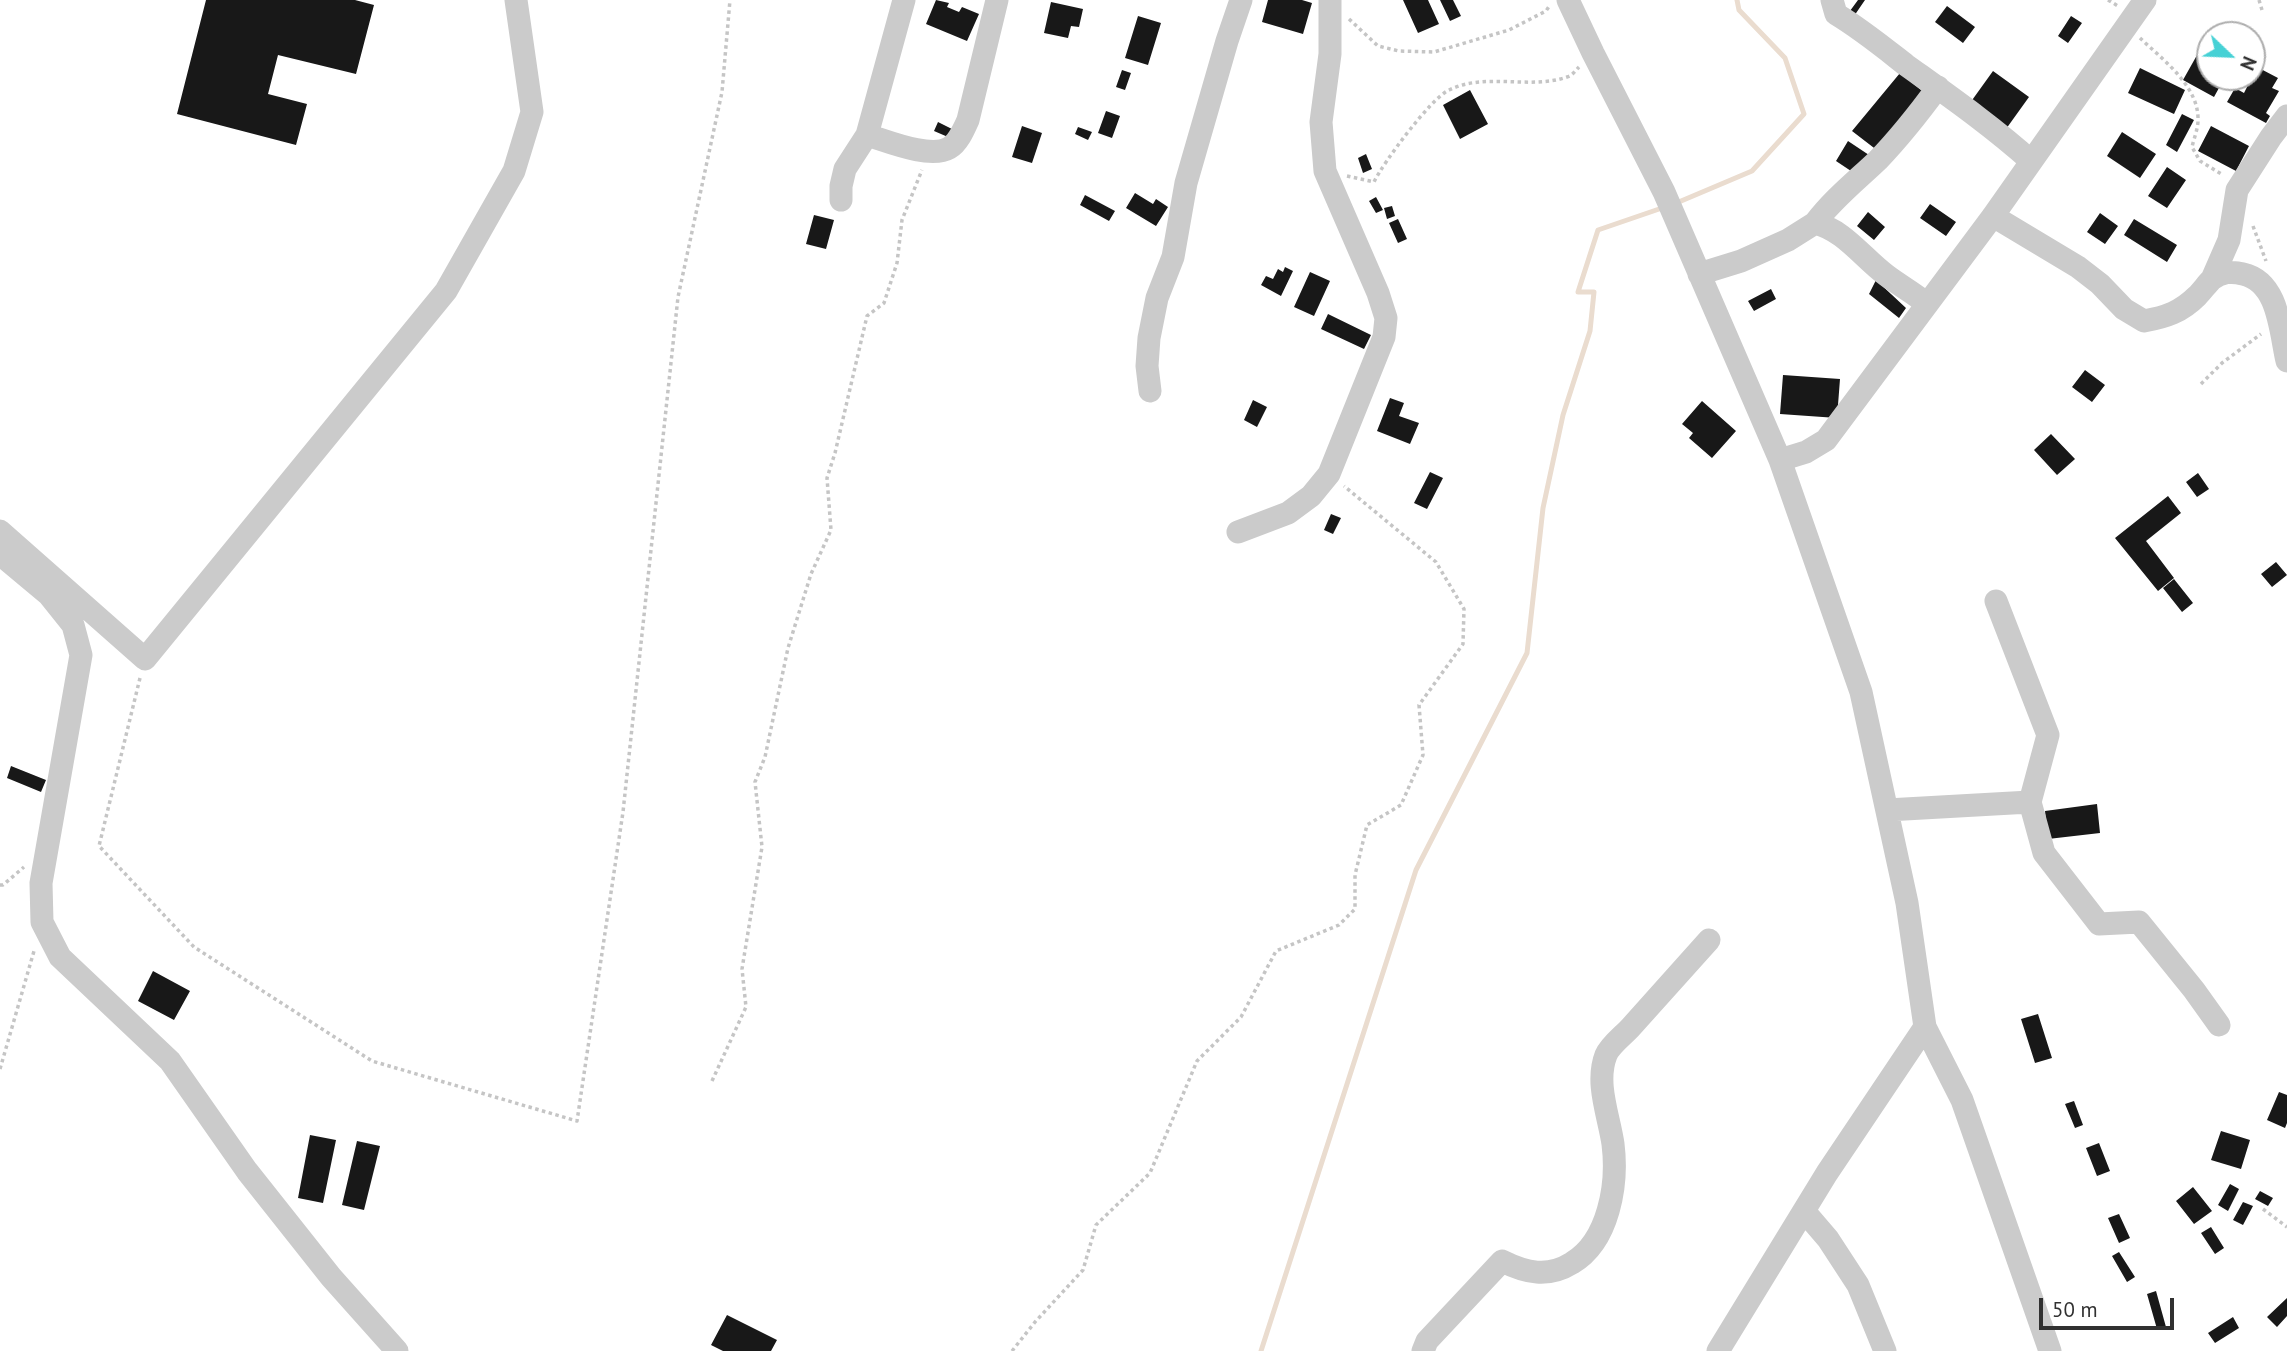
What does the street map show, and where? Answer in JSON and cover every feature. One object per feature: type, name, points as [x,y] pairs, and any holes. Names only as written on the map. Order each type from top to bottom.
[{"type":"street","points":[[0,531],[145,659],[446,291],[507,183],[532,112],[516,0]]},
{"type":"street","points":[[841,200],[845,169],[867,135],[904,0]]},
{"type":"street","points":[[867,135],[930,152],[950,148],[968,120],[997,0]]},
{"type":"street","points":[[1150,391],[1147,366],[1149,338],[1157,298],[1174,257],[1186,183],[1241,0]]},
{"type":"street","points":[[1568,0],[1592,53],[1664,192],[1780,460],[1861,691],[1907,903],[1925,1027],[1962,1100],[2047,1348]]},
{"type":"street","points":[[1832,0],[1836,14],[1860,28],[1977,115],[2031,160]]},
{"type":"street","points":[[1780,460],[1806,452],[1826,440],[1993,216],[2146,0]]},
{"type":"street","points":[[1238,532],[1288,513],[1311,496],[1329,474],[1384,337],[1386,318],[1378,293],[1325,171],[1321,122],[1330,54],[1330,1]]},
{"type":"street","points":[[1699,274],[1741,261],[1788,240],[1815,223],[1829,205],[1908,127],[1938,87]]},
{"type":"street","points":[[1993,216],[2078,267],[2100,284],[2124,309],[2144,321],[2170,316],[2195,299],[2212,279],[2229,240],[2237,190],[2287,116]]},
{"type":"street","points":[[1815,223],[1838,233],[1885,274],[1927,304]]},
{"type":"street","points":[[2212,279],[2230,271],[2250,275],[2264,284],[2280,323],[2287,361]]},
{"type":"street","points":[[0,554],[49,595],[72,625],[80,655],[41,883],[42,922],[60,957],[170,1061],[256,1182],[331,1277],[397,1351]]},
{"type":"street","points":[[1996,601],[2048,735],[2030,802],[2044,853],[2099,924],[2139,922],[2219,1025]]},
{"type":"street","points":[[1887,810],[2030,802]]},
{"type":"street","points":[[1423,1351],[1427,1341],[1502,1261],[1520,1270],[1541,1273],[1560,1271],[1585,1255],[1601,1230],[1613,1190],[1613,1146],[1602,1086],[1606,1054],[1710,940]]},
{"type":"street","points":[[1718,1351],[1804,1211],[1925,1027]]},
{"type":"street","points":[[1804,1211],[1828,1239],[1858,1285],[1885,1351]]},
{"type":"path","points":[[145,659],[99,846],[194,947],[372,1061],[577,1121],[623,812],[678,297],[722,92],[730,0]]},
{"type":"path","points":[[1330,1],[1378,46],[1399,51],[1434,52],[1509,30],[1546,11],[1553,0]]},
{"type":"path","points":[[2259,0],[2262,10]]},
{"type":"path","points":[[2128,26],[2171,67],[2196,101],[2198,121],[2192,147],[2200,161],[2224,176],[2237,190]]},
{"type":"path","points":[[1325,171],[1374,182],[1380,168],[1422,115],[1448,90],[1479,82],[1526,83],[1569,77],[1592,53]]},
{"type":"path","points":[[712,1081],[746,1007],[742,969],[762,847],[755,782],[765,757],[788,648],[811,574],[831,530],[827,478],[867,316],[884,303],[897,263],[902,220],[930,152]]},
{"type":"path","points":[[2252,223],[2267,268]]},
{"type":"path","points":[[2201,384],[2246,344],[2280,323]]},
{"type":"path","points":[[1012,1351],[1083,1270],[1096,1225],[1150,1173],[1197,1061],[1241,1017],[1276,951],[1339,925],[1355,909],[1355,875],[1367,825],[1401,805],[1423,755],[1419,705],[1463,644],[1464,609],[1436,562],[1329,474]]},
{"type":"path","points":[[0,1069],[42,922]]},
{"type":"path","points":[[2263,1209],[2287,1227]]},
{"type":"building","points":[[206,0],[355,0],[374,5],[356,74],[278,55],[268,94],[307,104],[296,145],[177,114]]},
{"type":"building","points":[[936,0],[949,3],[947,7],[959,12],[962,7],[979,14],[967,41],[926,24]]},
{"type":"building","points":[[1268,0],[1302,0],[1312,3],[1303,34],[1262,22]]},
{"type":"building","points":[[1403,0],[1428,0],[1439,24],[1418,33]]},
{"type":"building","points":[[1440,0],[1453,0],[1461,16],[1450,21]]},
{"type":"building","points":[[1858,0],[1865,0],[1852,19],[1847,15]]},
{"type":"building","points":[[1051,2],[1083,9],[1079,27],[1071,26],[1068,38],[1044,33]]},
{"type":"building","points":[[1947,6],[1975,27],[1963,43],[1935,22]]},
{"type":"building","points":[[1138,16],[1161,23],[1148,65],[1125,58]]},
{"type":"building","points":[[2071,16],[2082,23],[2068,43],[2058,36]]},
{"type":"building","points":[[2196,57],[2196,87],[2183,80]]},
{"type":"building","points":[[2140,68],[2185,90],[2174,114],[2128,93]]},
{"type":"building","points":[[1122,70],[1131,73],[1125,90],[1116,87]]},
{"type":"building","points":[[1993,71],[2029,97],[2006,129],[1970,103]]},
{"type":"building","points":[[2266,72],[2278,78],[2272,88],[2279,91],[2266,113],[2270,116],[2266,123],[2227,102],[2233,91],[2266,91]]},
{"type":"building","points":[[1900,73],[1926,94],[1878,151],[1852,131]]},
{"type":"building","points":[[1470,90],[1488,124],[1460,139],[1443,105]]},
{"type":"building","points":[[2203,91],[2217,91],[2214,97]]},
{"type":"building","points":[[1106,111],[1120,116],[1112,138],[1098,133]]},
{"type":"building","points":[[2182,114],[2194,120],[2177,152],[2166,145]]},
{"type":"building","points":[[938,122],[952,129],[948,137],[934,131]]},
{"type":"building","points":[[1022,126],[1042,133],[1032,163],[1012,157]]},
{"type":"building","points":[[2211,126],[2249,146],[2236,171],[2198,151]]},
{"type":"building","points":[[1078,127],[1092,132],[1088,140],[1075,134]]},
{"type":"building","points":[[2122,132],[2156,154],[2140,178],[2107,156]]},
{"type":"building","points":[[1848,141],[1869,155],[1857,175],[1836,161]]},
{"type":"building","points":[[1366,154],[1372,169],[1363,173],[1358,158]]},
{"type":"building","points":[[2167,167],[2186,180],[2167,208],[2148,196]]},
{"type":"building","points":[[1135,193],[1153,204],[1156,199],[1168,207],[1156,226],[1126,208]]},
{"type":"building","points":[[1085,195],[1115,211],[1109,221],[1080,205]]},
{"type":"building","points":[[1376,197],[1383,210],[1376,213],[1369,201]]},
{"type":"building","points":[[1930,204],[1956,222],[1946,236],[1920,218]]},
{"type":"building","points":[[1392,206],[1395,216],[1387,219],[1384,208]]},
{"type":"building","points":[[1868,212],[1885,227],[1874,240],[1857,226]]},
{"type":"building","points":[[2100,213],[2118,226],[2105,244],[2087,232]]},
{"type":"building","points":[[814,215],[834,220],[826,249],[806,244]]},
{"type":"building","points":[[1398,219],[1407,239],[1398,243],[1389,223]]},
{"type":"building","points":[[2134,219],[2177,245],[2167,262],[2124,235]]},
{"type":"building","points":[[1285,267],[1293,271],[1281,296],[1261,285],[1266,276],[1273,279],[1278,269],[1283,272]]},
{"type":"building","points":[[1310,272],[1330,281],[1314,316],[1294,307]]},
{"type":"building","points":[[1876,280],[1906,308],[1899,318],[1869,294]]},
{"type":"building","points":[[1771,289],[1776,299],[1754,311],[1748,301]]},
{"type":"building","points":[[1328,314],[1371,335],[1364,349],[1321,329]]},
{"type":"building","points":[[2085,370],[2105,385],[2092,402],[2072,387]]},
{"type":"building","points":[[1783,375],[1840,379],[1837,418],[1780,414]]},
{"type":"building","points":[[1390,398],[1404,403],[1399,416],[1419,423],[1410,444],[1377,431]]},
{"type":"building","points":[[1253,400],[1267,407],[1257,427],[1244,420]]},
{"type":"building","points":[[1702,401],[1736,431],[1712,458],[1689,438],[1693,433],[1682,424]]},
{"type":"building","points":[[2051,434],[2075,459],[2057,475],[2034,450]]},
{"type":"building","points":[[1430,472],[1443,478],[1427,509],[1414,503]]},
{"type":"building","points":[[2198,473],[2209,489],[2197,497],[2186,482]]},
{"type":"building","points":[[2168,496],[2181,513],[2146,541],[2174,578],[2158,591],[2115,538]]},
{"type":"building","points":[[1331,514],[1341,518],[1333,534],[1324,530]]},
{"type":"building","points":[[2276,562],[2287,575],[2272,587],[2261,574]]},
{"type":"building","points":[[2174,579],[2193,603],[2182,612],[2163,588]]},
{"type":"building","points":[[11,766],[46,780],[41,792],[7,778]]},
{"type":"building","points":[[2097,804],[2100,833],[2048,839],[2045,811]]},
{"type":"building","points":[[153,971],[190,991],[174,1020],[138,1001]]},
{"type":"building","points":[[2038,1014],[2052,1058],[2035,1063],[2021,1019]]},
{"type":"building","points":[[2279,1092],[2287,1095],[2285,1128],[2267,1120]]},
{"type":"building","points":[[2074,1101],[2083,1125],[2075,1128],[2065,1104]]},
{"type":"building","points":[[2221,1131],[2250,1140],[2241,1169],[2211,1160]]},
{"type":"building","points":[[310,1135],[336,1140],[323,1203],[298,1198]]},
{"type":"building","points":[[357,1141],[380,1146],[364,1210],[342,1205]]},
{"type":"building","points":[[2099,1143],[2110,1171],[2097,1176],[2086,1148]]},
{"type":"building","points":[[2230,1184],[2239,1189],[2228,1211],[2218,1205]]},
{"type":"building","points":[[2193,1187],[2212,1211],[2194,1224],[2176,1201]]},
{"type":"building","points":[[2260,1191],[2273,1198],[2268,1206],[2255,1199]]},
{"type":"building","points":[[2243,1202],[2253,1206],[2243,1225],[2233,1220]]},
{"type":"building","points":[[2119,1214],[2130,1238],[2119,1243],[2108,1218]]},
{"type":"building","points":[[2211,1227],[2224,1248],[2215,1254],[2201,1233]]},
{"type":"building","points":[[2119,1252],[2135,1277],[2127,1282],[2112,1256]]},
{"type":"building","points":[[2156,1291],[2166,1327],[2157,1329],[2147,1294]]},
{"type":"building","points":[[2287,1298],[2287,1316],[2277,1327],[2267,1317]]},
{"type":"building","points":[[727,1315],[777,1340],[771,1351],[723,1351],[711,1345]]},
{"type":"building","points":[[2233,1317],[2239,1328],[2215,1343],[2208,1333]]},
{"type":"waterway","points":[[1674,204],[1752,171],[1804,114],[1785,58],[1739,10],[1737,0]]},
{"type":"waterway","points":[[1261,1351],[1416,870],[1527,653],[1543,508],[1563,415],[1590,331],[1594,292],[1578,292],[1598,230],[1665,207]]}]
